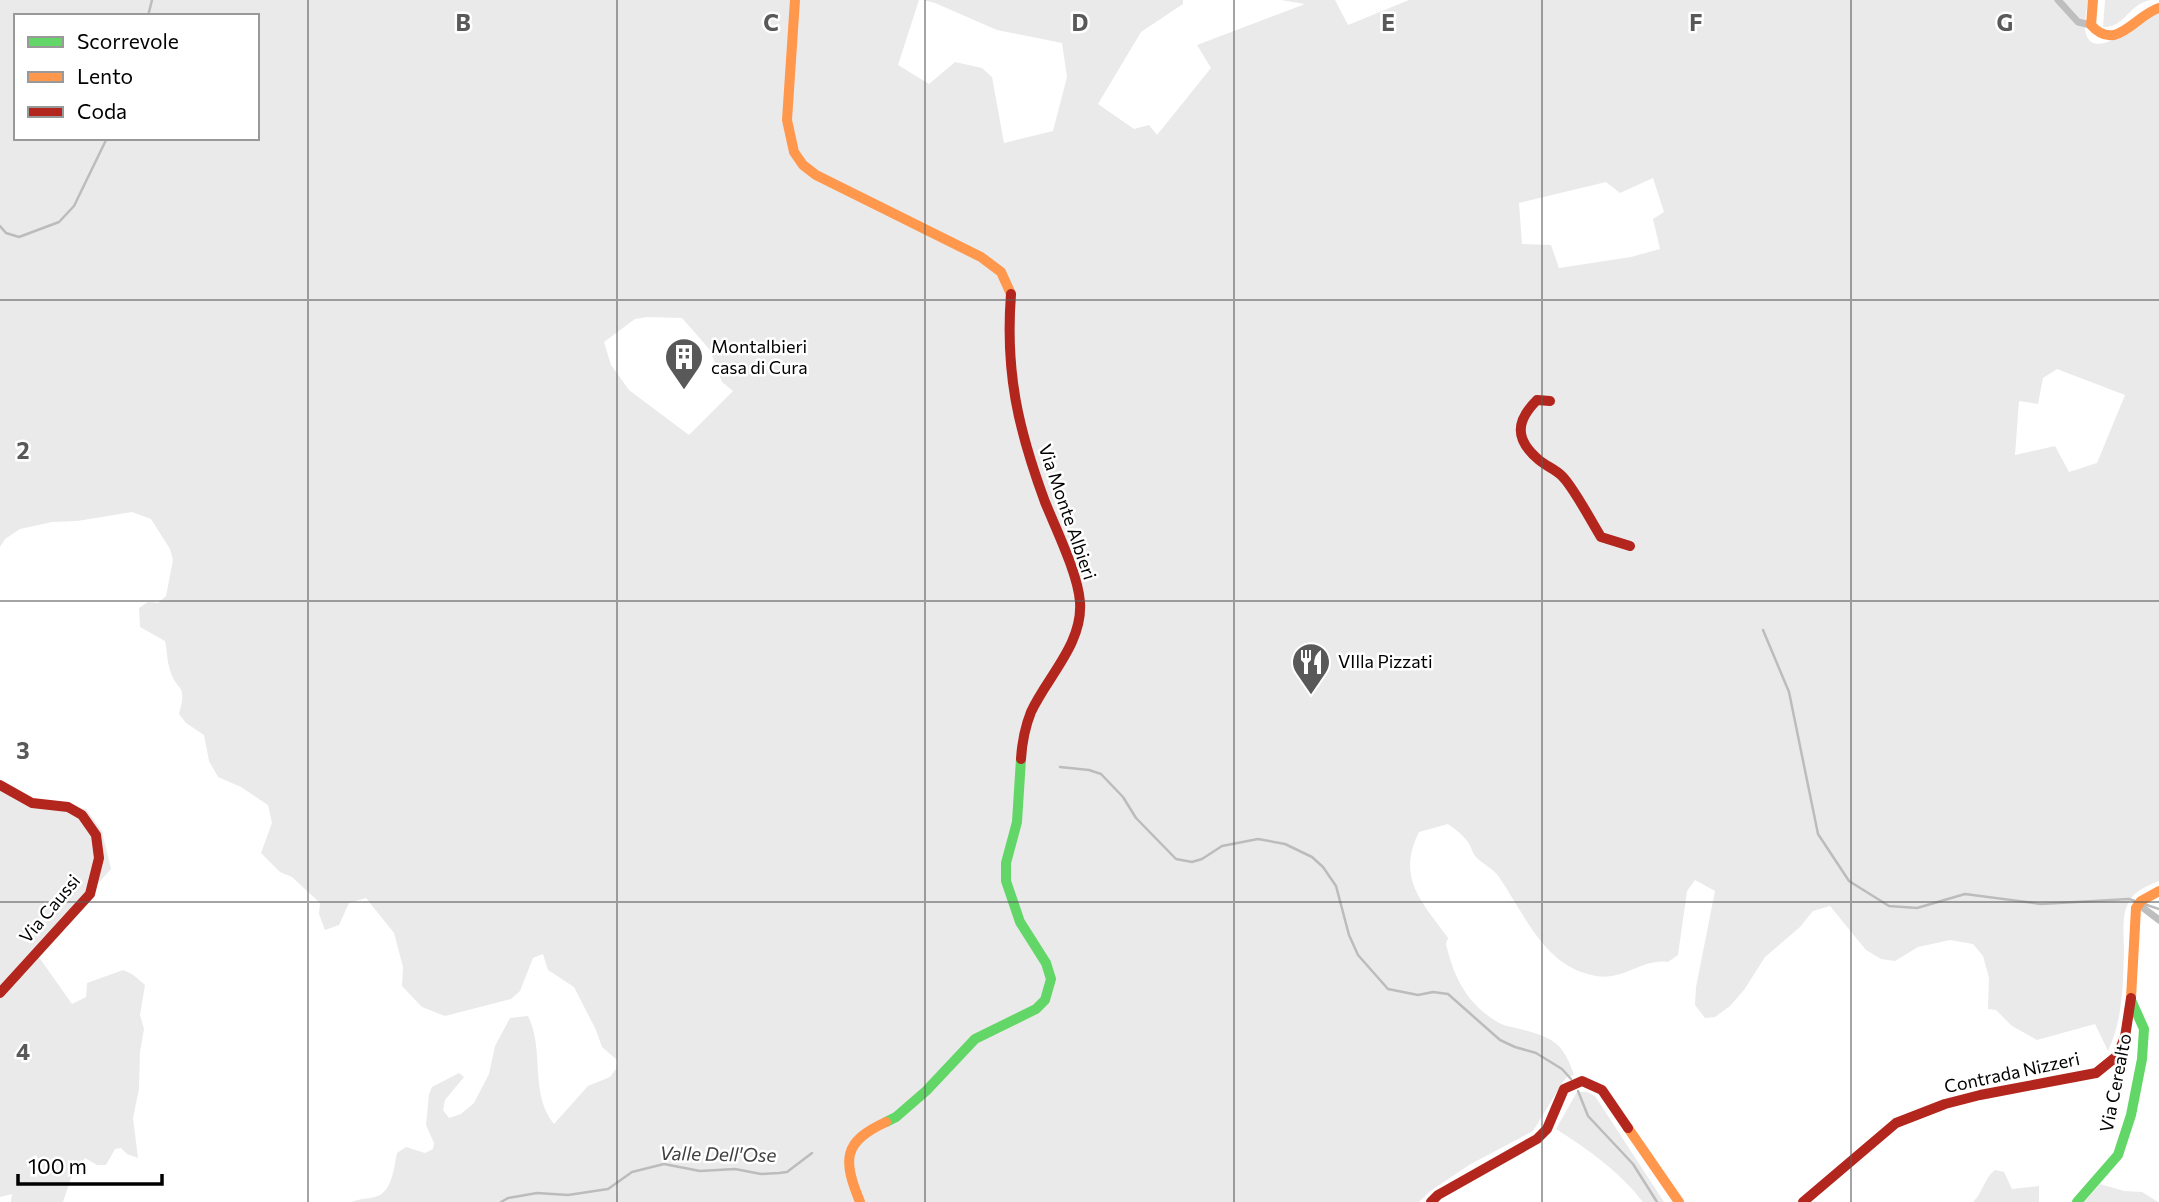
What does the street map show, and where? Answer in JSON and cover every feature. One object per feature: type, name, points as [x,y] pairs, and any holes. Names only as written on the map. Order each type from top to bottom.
[{"type":"street","name":"Via Monte Albieri","points":[[795,0],[788,128],[795,154],[807,170],[981,257],[1001,272],[1008,282],[1012,304],[1008,334],[1009,361],[1020,422],[1027,453],[1073,575],[1080,601],[1079,620],[1073,640],[1031,713],[1022,741],[1017,822],[1006,863],[1006,881],[1016,911],[1046,963],[1051,979],[1050,991],[1036,1009],[966,1046],[926,1091],[896,1117],[864,1132],[853,1145],[849,1161],[849,1175],[860,1202]]},
{"type":"street","points":[[2058,0],[2078,22],[2091,25],[2103,36],[2116,36],[2149,11],[2159,8]]},
{"type":"street","points":[[2091,25],[2092,0]]},
{"type":"street","points":[[1550,401],[1537,400],[1524,413],[1518,424],[1523,440],[1536,459],[1562,476],[1601,537],[1630,546]]},
{"type":"street","name":"Via Caussi","points":[[0,785],[11,793],[41,806],[70,807],[87,821],[98,837],[100,851],[98,877],[90,894],[0,993]]},
{"type":"street","points":[[2159,891],[2140,903],[2159,920]]},
{"type":"street","name":"Contrada Nizzeri","points":[[1803,1202],[1896,1123],[1913,1115],[1980,1095],[2096,1073],[2117,1056],[2125,1037],[2132,1000],[2140,903]]},
{"type":"street","name":"Via Cerealto","points":[[2077,1202],[2118,1155],[2131,1115],[2142,1059],[2144,1029],[2132,1000]]},
{"type":"street","points":[[1432,1202],[1438,1195],[1537,1139],[1547,1129],[1564,1089],[1582,1081],[1602,1090],[1679,1202]]},
{"type":"shaded area","points":[[0,0],[919,0],[898,65],[929,84],[955,62],[982,68],[992,77],[1004,143],[1053,131],[1067,77],[1062,43],[997,30],[923,0],[1183,0],[1183,4],[1141,32],[1098,104],[1134,129],[1149,125],[1157,135],[1211,68],[1197,45],[1305,4],[1281,0],[1335,0],[1348,25],[1409,0],[2088,0],[2085,30],[2091,42],[2098,44],[2118,38],[2152,14],[2159,14],[2159,881],[2138,891],[2126,907],[2121,1002],[2117,1027],[2108,1051],[2095,1024],[2037,1040],[2012,1026],[1996,1010],[1988,1009],[1989,978],[1983,956],[1973,944],[1950,940],[1918,947],[1895,961],[1881,959],[1866,950],[1830,906],[1813,911],[1800,927],[1765,957],[1730,1006],[1715,1017],[1705,1018],[1695,1005],[1696,987],[1715,891],[1695,880],[1687,891],[1678,955],[1668,962],[1650,963],[1606,977],[1596,976],[1578,971],[1550,951],[1538,938],[1497,874],[1475,856],[1466,839],[1448,824],[1419,832],[1410,863],[1411,876],[1421,901],[1448,938],[1446,944],[1458,979],[1470,999],[1488,1016],[1499,1023],[1541,1035],[1555,1043],[1566,1055],[1574,1075],[1563,1082],[1533,1131],[1469,1165],[1419,1202],[352,1202],[380,1195],[388,1187],[397,1153],[406,1147],[425,1153],[433,1149],[434,1143],[426,1125],[432,1087],[459,1073],[464,1077],[445,1100],[443,1110],[449,1118],[461,1114],[474,1103],[489,1074],[495,1046],[510,1018],[528,1016],[536,1043],[542,1099],[554,1124],[588,1086],[610,1077],[616,1069],[617,1060],[602,1047],[574,987],[548,970],[543,954],[533,958],[520,991],[511,999],[445,1016],[422,1007],[402,986],[403,967],[394,933],[366,898],[349,903],[339,925],[325,930],[319,914],[320,903],[292,877],[280,872],[261,853],[272,823],[268,805],[241,787],[218,777],[209,761],[204,735],[186,723],[179,714],[182,692],[170,670],[165,641],[140,627],[139,608],[148,602],[158,603],[166,596],[173,560],[170,549],[151,519],[132,512],[77,521],[52,522],[20,529],[5,539],[0,547]],"holes":[[[1653,178],[1664,212],[1653,219],[1660,249],[1631,257],[1559,268],[1551,245],[1522,244],[1519,203],[1606,182],[1620,193]],[[682,318],[710,350],[722,382],[733,391],[689,435],[629,390],[611,365],[604,342],[635,319]],[[2057,369],[2125,395],[2097,463],[2069,472],[2055,446],[2015,455],[2019,401],[2038,404],[2043,378]]]},
{"type":"shaded area","points":[[2105,0],[2152,0],[2137,6],[2117,24],[2103,27]]},
{"type":"shaded area","points":[[0,783],[22,801],[86,809],[102,831],[111,869],[36,953],[72,1004],[86,997],[87,983],[123,970],[145,985],[140,1015],[144,1029],[139,1089],[133,1118],[138,1158],[127,1154],[121,1148],[115,1149],[106,1165],[97,1165],[85,1158],[71,1178],[63,1202],[11,1202],[12,1194],[0,1197]]},
{"type":"shaded area","points":[[1577,1092],[1587,1092],[1595,1096],[1664,1202],[1643,1202],[1603,1162],[1556,1129]]},
{"type":"shaded area","points":[[1995,1170],[2004,1172],[2012,1189],[2039,1186],[2039,1202],[1973,1202]]},
{"type":"shaded area","points":[[2100,1184],[2124,1191],[2142,1192],[2158,1202],[2084,1202]]},
{"type":"waterway","points":[[148,14],[152,0]]},
{"type":"waterway","points":[[0,226],[6,233],[19,237],[59,222],[74,206],[106,140]]},
{"type":"waterway","points":[[1763,630],[1789,692],[1818,834],[1849,881],[1889,906],[1917,908],[1965,894],[2041,904],[2129,899],[2138,902]]},
{"type":"waterway","points":[[1060,767],[1101,774],[1123,797],[1136,818],[1176,859],[1192,862],[1222,846],[1258,839],[1285,844],[1312,857],[1336,886],[1349,935],[1358,955],[1388,989],[1418,995],[1433,992],[1448,994],[1500,1040],[1536,1053],[1562,1069],[1571,1079]]},
{"type":"waterway","points":[[2144,904],[2159,909]]},
{"type":"waterway","points":[[1578,1091],[1588,1116],[1633,1164],[1657,1202]]},
{"type":"waterway","name":"Valle Dell'Ose","points":[[501,1202],[508,1198],[537,1193],[568,1195],[608,1189],[632,1172],[664,1164],[700,1171],[735,1169],[761,1174],[787,1172],[812,1153]]},
{"type":"traffic: fast","points":[[886,1122],[896,1117],[926,1091],[975,1039],[1036,1009],[1045,1000],[1051,979],[1046,963],[1020,922],[1006,881],[1006,863],[1017,822],[1021,759]]},
{"type":"traffic: fast","points":[[2077,1202],[2118,1155],[2131,1115],[2142,1059],[2144,1029],[2131,1000]]},
{"type":"traffic: slow","points":[[795,0],[787,120],[794,152],[803,165],[816,175],[981,257],[1001,272],[1011,294]]},
{"type":"traffic: slow","points":[[2093,0],[2091,25],[2100,33],[2109,35],[2125,30],[2159,8]]},
{"type":"traffic: slow","points":[[2131,998],[2136,908],[2141,901],[2159,891]]},
{"type":"traffic: slow","points":[[860,1202],[851,1175],[850,1154],[861,1137],[886,1122]]},
{"type":"traffic: slow","points":[[1628,1128],[1679,1202]]},
{"type":"traffic: jam","points":[[1011,294],[1010,349],[1021,425],[1045,502],[1071,565],[1080,602],[1076,632],[1070,646],[1031,712],[1021,759]]},
{"type":"traffic: jam","points":[[1550,401],[1537,400],[1525,415],[1521,430],[1525,445],[1539,460],[1567,481],[1601,537],[1630,546]]},
{"type":"traffic: jam","points":[[0,785],[32,803],[68,807],[82,815],[96,835],[99,858],[90,894],[0,993]]},
{"type":"traffic: jam","points":[[1803,1202],[1896,1123],[1945,1104],[1980,1095],[2096,1073],[2117,1056],[2125,1037],[2131,998]]},
{"type":"traffic: jam","points":[[1431,1202],[1438,1195],[1537,1139],[1547,1129],[1564,1089],[1582,1081],[1602,1090],[1628,1128]]},
{"type":"place","name":"Montalbieri casa di Cura","points":[[684,391]]},
{"type":"place","name":"VIlla Pizzati","points":[[1311,696]]}]
